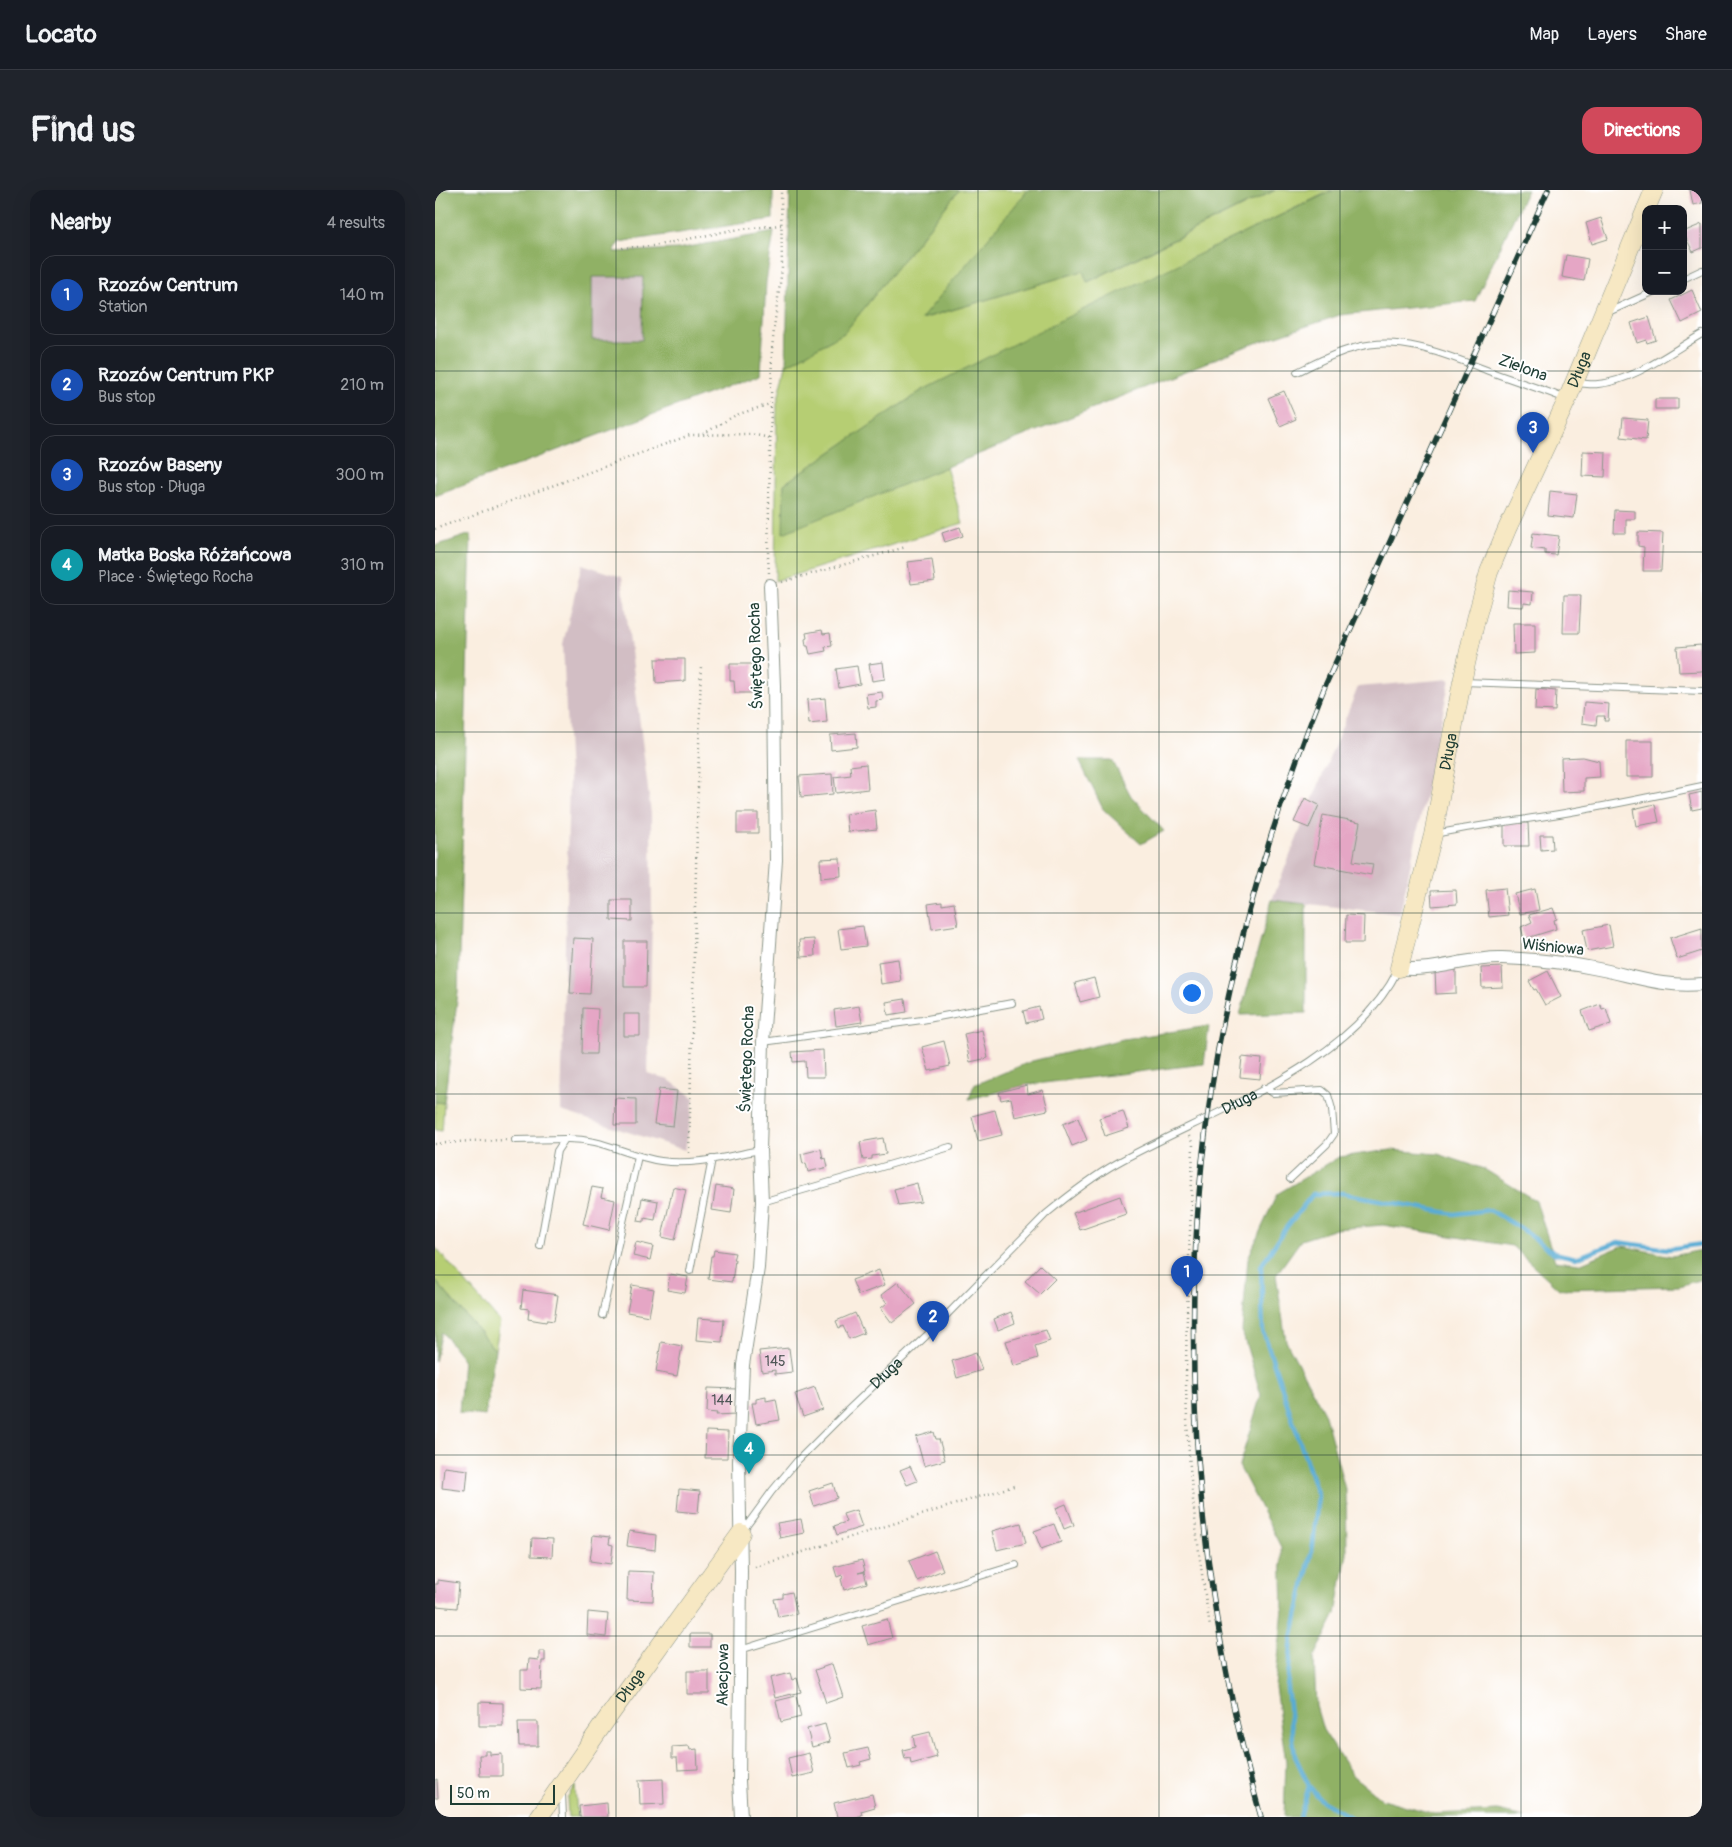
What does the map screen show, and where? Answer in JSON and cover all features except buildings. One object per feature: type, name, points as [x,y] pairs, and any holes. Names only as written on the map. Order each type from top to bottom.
[{"type":"street","name":"Długa","points":[[1648,205],[1654,190]]},
{"type":"street","name":"Długa","points":[[1399,968],[1433,834],[1461,682],[1489,572],[1567,400],[1642,219]]},
{"type":"street","name":"Świętego Rocha","points":[[741,1533],[739,1462],[743,1365],[757,1277],[762,1202],[760,1150],[763,1042],[776,860],[774,686],[770,586]]},
{"type":"street","name":"Wiśniowa","points":[[1399,968],[1414,970],[1471,960],[1500,958],[1549,961],[1585,966],[1660,984],[1682,986],[1702,984]]},
{"type":"street","name":"Długa","points":[[539,1817],[741,1533]]},
{"type":"street","name":"Akacjowa","points":[[741,1533],[739,1650],[739,1781],[741,1817]]},
{"type":"lane","points":[[1687,277],[1702,270]]},
{"type":"lane","points":[[1601,316],[1646,295]]},
{"type":"lane","points":[[1574,383],[1599,384],[1633,373],[1661,359],[1702,334]]},
{"type":"lane","name":"Zielona","points":[[1297,372],[1347,350],[1374,344],[1409,344],[1433,349],[1567,400]]},
{"type":"lane","points":[[1461,682],[1702,691]]},
{"type":"lane","points":[[1433,834],[1476,825],[1619,804],[1702,786]]},
{"type":"lane","name":"Długa","points":[[741,1533],[771,1491],[797,1461],[926,1336],[1046,1214],[1066,1197],[1115,1164],[1287,1076],[1331,1046],[1362,1020],[1381,999],[1399,968]]},
{"type":"lane","points":[[763,1042],[922,1020],[1012,1003]]},
{"type":"lane","points":[[1264,1088],[1273,1093],[1322,1090],[1328,1096],[1332,1109],[1334,1134],[1327,1144],[1290,1179]]},
{"type":"lane","points":[[515,1140],[579,1139],[601,1142],[638,1156],[663,1161],[689,1162],[760,1150]]},
{"type":"lane","points":[[540,1246],[557,1151],[565,1140]]},
{"type":"lane","points":[[762,1202],[950,1146]]},
{"type":"lane","points":[[602,1314],[638,1156]]},
{"type":"lane","points":[[690,1271],[712,1159]]},
{"type":"lane","points":[[739,1650],[1016,1565]]},
{"type":"lane","points":[[561,1784],[563,1817]]},
{"type":"path","points":[[781,190],[782,269],[775,320],[771,403],[768,556],[770,586],[906,547]]},
{"type":"path","points":[[622,248],[653,246],[733,230],[781,225]]},
{"type":"path","points":[[701,435],[736,415],[771,403]]},
{"type":"path","points":[[435,529],[572,480],[689,435],[750,434],[771,438]]},
{"type":"path","points":[[689,1162],[701,664]]},
{"type":"path","points":[[1186,1128],[1193,1144],[1186,1292],[1186,1384],[1189,1451],[1198,1540],[1210,1627]]},
{"type":"path","points":[[435,1144],[515,1140]]},
{"type":"path","points":[[741,1571],[1017,1485]]},
{"type":"shaded area","points":[[592,277],[643,277],[642,340],[592,340]]},
{"type":"shaded area","points":[[582,564],[622,577],[651,814],[652,919],[648,1074],[669,1080],[694,1098],[685,1150],[561,1111],[569,779],[563,644]]},
{"type":"shaded area","points":[[1450,679],[1400,914],[1272,900],[1358,687]]},
{"type":"green space","points":[[435,190],[773,190],[773,219],[619,242],[614,252],[677,249],[774,232],[766,282],[761,374],[435,496]],"holes":[[[592,277],[643,277],[642,340],[592,340]]]},
{"type":"green space","points":[[790,190],[959,190],[844,333],[786,365]]},
{"type":"green space","points":[[959,190],[1028,190],[922,319],[1083,271],[1088,282],[1276,190],[1332,190],[921,391],[784,484],[784,532],[946,467],[963,523],[775,581],[777,404],[786,365],[844,333]]},
{"type":"green space","points":[[1028,190],[1275,190],[1087,282],[1083,271],[921,319]]},
{"type":"green space","points":[[1334,190],[1527,190],[1475,301],[1340,315],[1247,346],[783,533],[784,484],[921,391],[1055,323]]},
{"type":"green space","points":[[471,534],[458,993],[444,1103],[435,1102],[435,546]]},
{"type":"green space","points":[[1079,760],[1112,760],[1131,796],[1164,831],[1141,844],[1103,809]]},
{"type":"green space","points":[[1272,900],[1306,904],[1306,1013],[1240,1015]]},
{"type":"green space","points":[[1209,1026],[1204,1064],[1027,1085],[969,1099],[974,1085],[1032,1061],[1123,1039]]},
{"type":"green space","points":[[435,1102],[444,1103],[442,1131],[435,1130]]},
{"type":"green space","points":[[1391,1150],[1438,1154],[1484,1169],[1536,1201],[1555,1261],[1579,1264],[1622,1246],[1672,1256],[1702,1250],[1702,1279],[1679,1286],[1559,1289],[1512,1246],[1383,1225],[1336,1229],[1301,1240],[1276,1275],[1286,1341],[1325,1415],[1346,1493],[1347,1553],[1336,1614],[1314,1658],[1316,1706],[1323,1730],[1353,1776],[1382,1799],[1435,1814],[1497,1811],[1525,1817],[1284,1817],[1286,1762],[1275,1687],[1283,1609],[1281,1547],[1239,1466],[1261,1395],[1242,1331],[1248,1258],[1277,1194],[1339,1157]]},
{"type":"green space","points":[[435,1247],[500,1322],[495,1350],[435,1280]]},
{"type":"green space","points":[[435,1280],[495,1350],[485,1416],[459,1413],[463,1359],[442,1332],[435,1361]]},
{"type":"green space","points":[[575,1785],[577,1817],[568,1817],[567,1798]]},
{"type":"waterway","points":[[1300,1817],[1309,1786],[1295,1756],[1287,1688],[1292,1639],[1313,1545],[1318,1496],[1263,1331],[1261,1266],[1285,1229],[1313,1194],[1342,1193],[1454,1214],[1490,1210],[1522,1229],[1554,1253],[1576,1258],[1618,1242],[1668,1249],[1702,1244]]},
{"type":"waterway","points":[[1309,1786],[1322,1801],[1350,1817]]},
{"type":"railway","points":[[1261,1817],[1240,1737],[1223,1656],[1210,1575],[1195,1410],[1193,1327],[1196,1245],[1202,1162],[1220,1040],[1247,920],[1282,801],[1303,743],[1325,686],[1548,190]]},
{"type":"place","name":"Rzozów Baseny","points":[[1533,453]]},
{"type":"place","name":"Rzozów Centrum","points":[[1187,1297]]},
{"type":"place","name":"Rzozów Centrum PKP","points":[[933,1342]]},
{"type":"place","name":"Matka Boska Różańcowa","points":[[749,1474]]}]
